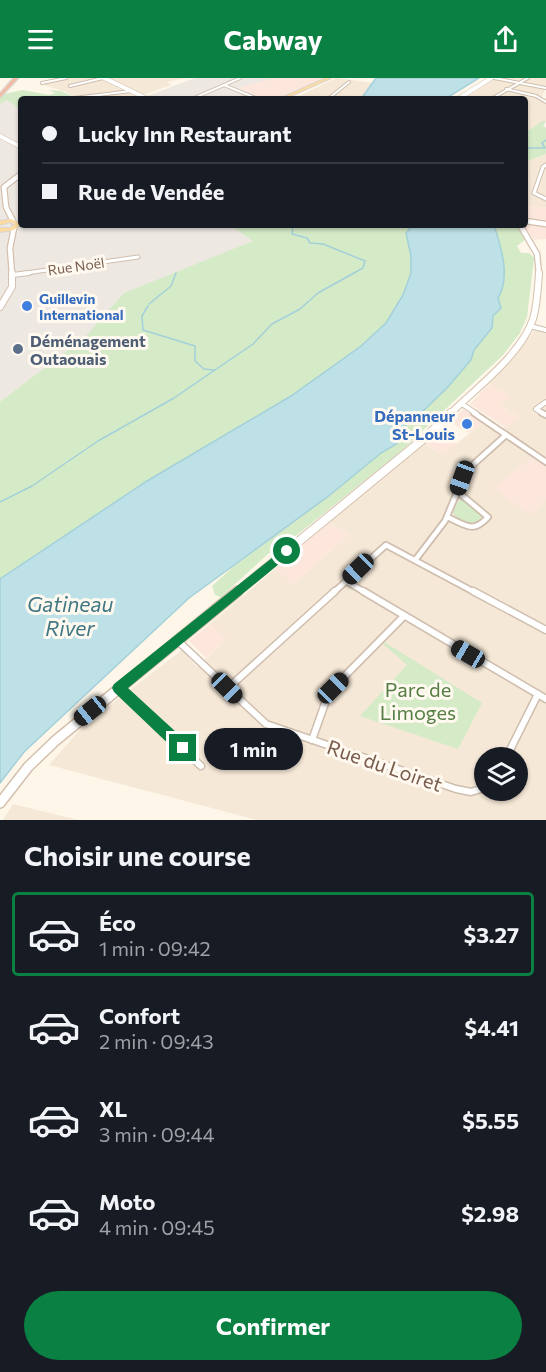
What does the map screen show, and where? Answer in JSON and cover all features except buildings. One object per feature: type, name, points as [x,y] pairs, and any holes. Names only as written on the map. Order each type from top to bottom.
[{"type":"highway","points":[[0,94],[14,78]]},
{"type":"main road","points":[[103,78],[142,96]]},
{"type":"main road","points":[[288,96],[329,78]]},
{"type":"main road","points":[[463,96],[493,78]]},
{"type":"main road","points":[[0,136],[18,145]]},
{"type":"main road","points":[[17,224],[1,222],[6,207],[4,187],[18,176]]},
{"type":"main road","points":[[6,207],[17,224]]},
{"type":"main road","points":[[528,221],[546,224]]},
{"type":"main road","points":[[10,249],[0,230],[17,224]]},
{"type":"main road","points":[[0,307],[12,291],[10,236],[17,224]]},
{"type":"main road","points":[[0,803],[39,755],[422,441],[511,355],[530,326],[535,310],[539,263],[534,246],[522,228]]},
{"type":"street","points":[[42,83],[66,78]]},
{"type":"street","points":[[70,86],[103,78]]},
{"type":"street","points":[[199,96],[240,78]]},
{"type":"street","points":[[493,78],[546,88]]},
{"type":"street","points":[[496,96],[528,78]]},
{"type":"street","points":[[332,96],[350,82]]},
{"type":"street","points":[[224,85],[251,96]]},
{"type":"street","points":[[506,89],[532,94],[546,102]]},
{"type":"street","points":[[90,96],[131,91]]},
{"type":"street","points":[[528,97],[532,94]]},
{"type":"street","points":[[546,165],[543,167],[534,193],[546,199]]},
{"type":"street","name":"Rue Noël","points":[[13,275],[138,257]]},
{"type":"street","points":[[530,326],[546,330]]},
{"type":"street","points":[[546,402],[536,409],[546,415]]},
{"type":"street","points":[[462,404],[546,461]]},
{"type":"street","points":[[416,559],[447,517],[466,471],[506,435]]},
{"type":"street","points":[[447,517],[474,528],[479,527],[488,517],[457,491]]},
{"type":"street","points":[[227,688],[386,545],[546,630]]},
{"type":"street","points":[[346,581],[546,699]]},
{"type":"street","points":[[312,740],[329,692],[404,616]]},
{"type":"street","name":"Rue du Loiret","points":[[177,640],[266,724],[456,789],[474,791]]},
{"type":"street","points":[[118,688],[201,766]]},
{"type":"street","points":[[512,747],[538,694]]},
{"type":"shaded area","points":[[68,78],[101,78],[137,95],[73,96],[41,84]]},
{"type":"shaded area","points":[[104,78],[185,78],[167,82],[171,85],[143,95]]},
{"type":"shaded area","points":[[195,78],[274,78],[238,88],[256,96],[147,96]]},
{"type":"shaded area","points":[[274,78],[325,78],[283,96],[256,96],[237,88]]},
{"type":"shaded area","points":[[336,78],[374,83],[363,96],[299,96]]},
{"type":"shaded area","points":[[495,78],[546,78],[546,88],[541,98],[546,98],[546,121],[542,121],[528,131],[528,96],[468,96]]},
{"type":"shaded area","points":[[7,100],[18,108],[18,228],[236,228],[254,240],[89,335],[0,403],[0,104]]},
{"type":"shaded area","points":[[546,154],[546,208],[528,206],[528,161]]},
{"type":"shaded area","points":[[528,206],[546,208],[546,239],[534,240],[526,228],[528,228]]},
{"type":"shaded area","points":[[535,330],[546,332],[546,820],[257,820],[49,765],[84,725],[182,650],[197,667],[226,640],[210,624],[275,569],[294,584],[349,535],[329,523],[421,441],[442,455],[484,422],[498,431],[520,418],[499,405],[509,397],[489,384]]},
{"type":"shaded area","points":[[489,384],[510,397],[499,405],[520,418],[506,428],[470,404]]},
{"type":"shaded area","points":[[463,409],[484,422],[469,433],[450,422]]},
{"type":"shaded area","points":[[435,429],[457,444],[442,455],[422,441]]},
{"type":"shaded area","points":[[533,457],[546,466],[546,500],[530,515],[493,488]]},
{"type":"shaded area","points":[[329,523],[349,535],[294,584],[275,569]]},
{"type":"shaded area","points":[[210,624],[227,639],[206,658],[189,641]]},
{"type":"shaded area","points":[[13,804],[78,820],[3,820]]},
{"type":"green space","points":[[23,90],[49,95],[55,93],[49,90],[61,91],[72,96],[18,96],[18,108],[7,100],[0,104],[0,98],[4,94]]},
{"type":"green space","points":[[542,121],[546,121],[543,126],[546,128],[546,154],[528,161],[528,131]]},
{"type":"green space","points":[[234,228],[409,228],[406,233],[411,256],[411,273],[403,295],[386,323],[361,346],[291,396],[147,481],[0,579],[0,402],[85,337],[124,293],[253,241]]},
{"type":"green space","points":[[495,228],[518,228],[526,239],[517,246],[521,253],[529,253],[534,258],[527,317],[520,333],[503,355],[399,453],[287,543],[268,554],[221,597],[215,595],[212,586],[234,566],[330,495],[381,453],[398,443],[408,421],[423,411],[447,388],[471,360],[474,350],[492,328],[493,316],[505,276]]},
{"type":"green space","points":[[461,500],[466,501],[483,515],[476,525],[463,522],[453,513],[457,503]]},
{"type":"green space","name":"Parc de Limoges","points":[[381,640],[482,703],[458,749],[360,716],[407,665]]},
{"type":"water","points":[[376,78],[479,78],[450,96],[363,96]]},
{"type":"water","name":"Gatineau River","points":[[495,228],[504,271],[502,290],[498,298],[501,308],[493,316],[492,328],[474,350],[471,360],[447,388],[423,411],[408,421],[398,443],[381,453],[330,495],[189,598],[24,752],[0,783],[0,579],[147,481],[291,396],[361,346],[386,323],[403,295],[411,273],[411,256],[406,233],[410,229]]},
{"type":"waterway","points":[[528,148],[545,148],[542,143],[546,140]]},
{"type":"waterway","points":[[0,502],[32,486],[98,441],[174,398],[253,344],[272,324],[300,309],[318,293],[363,268],[365,261],[323,244],[310,243],[307,238],[292,234],[293,228]]},
{"type":"waterway","points":[[149,304],[171,286],[176,273]]},
{"type":"waterway","points":[[148,306],[142,316],[143,330],[195,346],[195,361],[204,369],[214,370]]},
{"type":"place","name":"Guillevin International","points":[[27,306]]},
{"type":"place","name":"Déménagement Outaouais","points":[[18,349]]},
{"type":"place","name":"Dépanneur St-Louis","points":[[467,424]]},
{"type":"route","points":[[183,748],[118,688],[287,551]]}]
